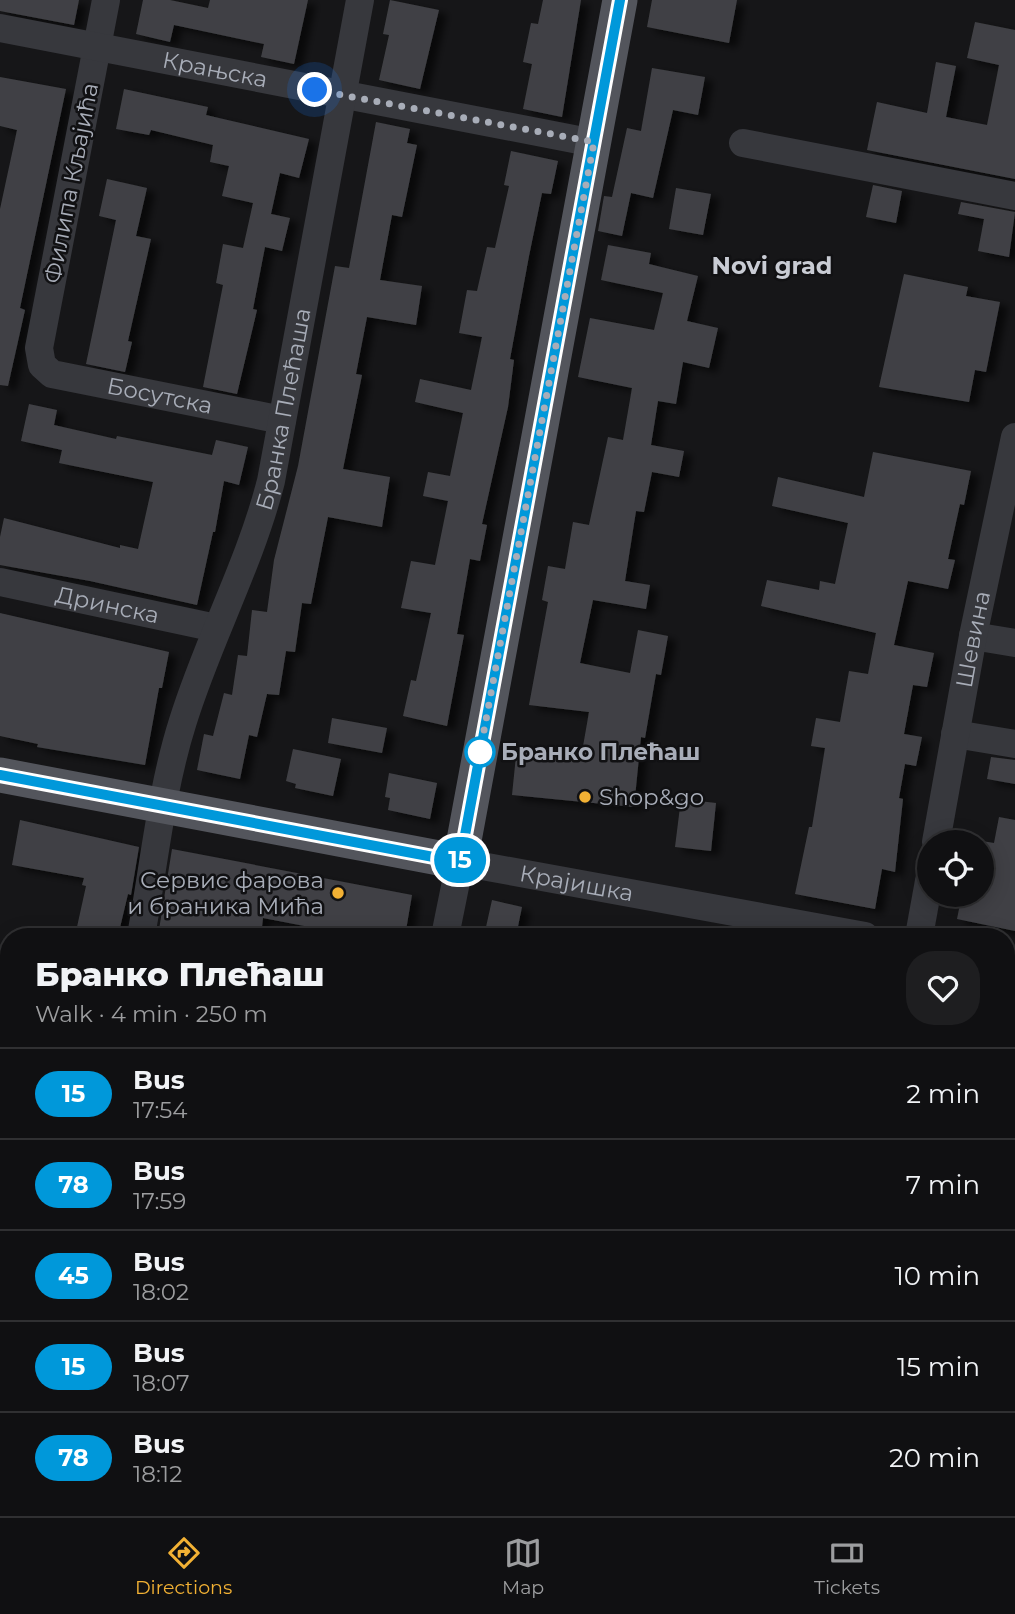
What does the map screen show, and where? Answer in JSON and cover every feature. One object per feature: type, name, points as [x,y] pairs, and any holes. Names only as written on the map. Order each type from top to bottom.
[{"type":"main road","points":[[460,862],[620,0]]},
{"type":"main road","name":"Крајишка","points":[[0,775],[460,862]]},
{"type":"street","name":"Филипа Кљајића","points":[[42,365],[39,348],[106,0]]},
{"type":"street","name":"Бранка Плећаша","points":[[142,928],[182,722],[216,628],[258,530],[282,420],[360,0]]},
{"type":"street","name":"Крањска","points":[[0,28],[342,96],[594,142]]},
{"type":"street","points":[[743,143],[1015,197]]},
{"type":"street","name":"Босутска","points":[[42,365],[52,374],[282,420]]},
{"type":"street","name":"Шевина","points":[[938,830],[973,636],[1015,437]]},
{"type":"street","name":"Дринска","points":[[0,582],[216,628]]},
{"type":"street","points":[[973,636],[1015,643]]},
{"type":"street","points":[[955,734],[1015,744]]},
{"type":"street","points":[[447,928],[460,862]]},
{"type":"street","name":"Крајишка","points":[[460,862],[821,928]]},
{"type":"street","points":[[920,928],[924,907]]},
{"type":"building","points":[[0,0],[79,0],[74,25],[0,11]]},
{"type":"building","points":[[143,0],[170,0],[208,8],[210,0],[308,0],[294,64],[261,57],[264,44],[174,25],[170,42],[136,34]]},
{"type":"building","points":[[390,0],[439,10],[420,89],[379,80],[389,35],[383,34]]},
{"type":"building","points":[[543,0],[581,0],[562,117],[523,109],[532,64],[523,62],[531,23],[538,24]]},
{"type":"building","points":[[652,0],[737,0],[729,43],[647,27]]},
{"type":"building","points":[[975,22],[1015,30],[1015,179],[867,150],[877,102],[927,113],[936,62],[956,66],[946,117],[987,125],[999,65],[967,58]]},
{"type":"building","points":[[652,68],[705,77],[698,115],[673,110],[653,198],[631,193],[622,236],[598,231],[604,196],[612,197],[627,128],[641,131]]},
{"type":"building","points":[[0,77],[66,89],[20,308],[25,310],[8,386],[0,385],[0,209],[17,130],[0,126]]},
{"type":"building","points":[[124,89],[208,107],[206,115],[309,139],[299,178],[280,173],[271,214],[290,218],[282,251],[265,247],[253,309],[257,310],[237,394],[203,387],[223,285],[216,283],[223,244],[243,248],[253,203],[222,196],[229,166],[210,162],[213,145],[151,130],[149,135],[116,129]]},
{"type":"building","points":[[376,122],[410,129],[407,143],[417,145],[402,217],[392,215],[380,280],[422,286],[416,325],[367,317],[356,374],[362,375],[343,469],[390,477],[382,527],[328,517],[311,604],[302,603],[295,652],[286,651],[279,695],[267,694],[257,737],[249,735],[240,779],[197,770],[204,734],[213,736],[224,693],[232,695],[238,655],[247,656],[252,610],[267,612],[274,560],[298,466],[335,266],[349,268]]},
{"type":"building","points":[[511,151],[558,161],[551,194],[542,193],[529,256],[510,359],[514,360],[508,407],[482,524],[487,525],[480,561],[470,559],[457,634],[464,635],[447,726],[403,716],[411,680],[416,681],[431,613],[401,608],[411,561],[435,565],[448,501],[423,496],[428,472],[450,476],[463,413],[415,402],[420,379],[471,390],[482,337],[459,333],[467,290],[477,291],[487,247],[495,248],[509,186],[504,185]]},
{"type":"building","points":[[107,179],[147,188],[136,236],[151,239],[128,341],[132,342],[125,372],[86,364],[116,220],[99,216]]},
{"type":"building","points":[[873,185],[902,191],[896,223],[866,217]]},
{"type":"building","points":[[676,188],[711,194],[703,235],[669,229]]},
{"type":"building","points":[[961,202],[1015,212],[1009,257],[978,251],[984,219],[958,214]]},
{"type":"building","points":[[608,245],[651,253],[649,264],[698,276],[687,321],[718,328],[709,368],[683,362],[676,404],[658,401],[651,445],[684,451],[679,477],[652,472],[644,512],[636,511],[625,581],[650,585],[646,609],[593,600],[580,663],[630,673],[638,630],[668,636],[661,675],[656,674],[645,738],[641,737],[634,807],[512,795],[517,746],[582,752],[589,712],[529,705],[548,602],[542,600],[548,566],[565,569],[573,522],[589,525],[608,437],[623,440],[632,388],[578,377],[590,318],[654,330],[663,293],[601,280]]},
{"type":"building","points":[[904,274],[968,287],[966,296],[1000,302],[986,372],[975,370],[969,402],[879,387]]},
{"type":"building","points":[[29,404],[57,410],[54,425],[116,439],[117,436],[212,455],[216,440],[248,447],[239,485],[224,481],[197,605],[90,581],[0,565],[0,537],[4,518],[120,548],[120,545],[138,549],[153,482],[59,463],[62,450],[21,441]]},
{"type":"building","points":[[873,452],[971,471],[964,505],[960,504],[948,559],[955,560],[948,589],[908,581],[894,645],[934,653],[927,687],[913,685],[904,734],[922,737],[916,766],[905,764],[899,798],[903,799],[895,872],[882,869],[875,909],[795,894],[809,827],[812,827],[825,748],[811,746],[816,718],[840,722],[849,671],[868,674],[876,633],[761,606],[767,580],[819,590],[820,581],[835,584],[848,523],[772,506],[778,477],[864,497]]},
{"type":"building","points":[[0,613],[169,652],[162,688],[159,688],[145,765],[37,747],[38,744],[0,736]]},
{"type":"building","points":[[332,718],[387,728],[382,753],[328,743]]},
{"type":"building","points":[[293,749],[341,759],[333,796],[295,788],[296,784],[286,781]]},
{"type":"building","points":[[991,757],[1015,760],[1015,784],[987,779]]},
{"type":"building","points":[[389,773],[437,783],[430,819],[388,810],[390,798],[385,797]]},
{"type":"building","points":[[681,799],[716,803],[711,851],[675,847]]},
{"type":"building","points":[[999,817],[1015,820],[1015,928],[1000,928],[957,919],[959,907],[994,907],[994,843]]},
{"type":"building","points":[[20,820],[139,847],[131,895],[128,894],[120,928],[77,928],[86,886],[82,885],[84,878],[12,865]]},
{"type":"building","points":[[172,849],[412,895],[406,928],[315,928],[263,918],[262,928],[159,928]]},
{"type":"building","points":[[492,900],[522,907],[518,928],[486,928]]},
{"type":"bus line","name":"15","points":[[0,775],[460,862],[620,0]]},
{"type":"place","name":"Бранко Плећаш","points":[[480,752]]},
{"type":"place","name":"Shop&go","points":[[585,797]]},
{"type":"place","name":"Сервис фарова и браника Мића","points":[[338,893]]},
{"type":"district","name":"Novi grad","points":[[772,265]]},
{"type":"route","points":[[315,90],[594,142],[480,752]]}]
